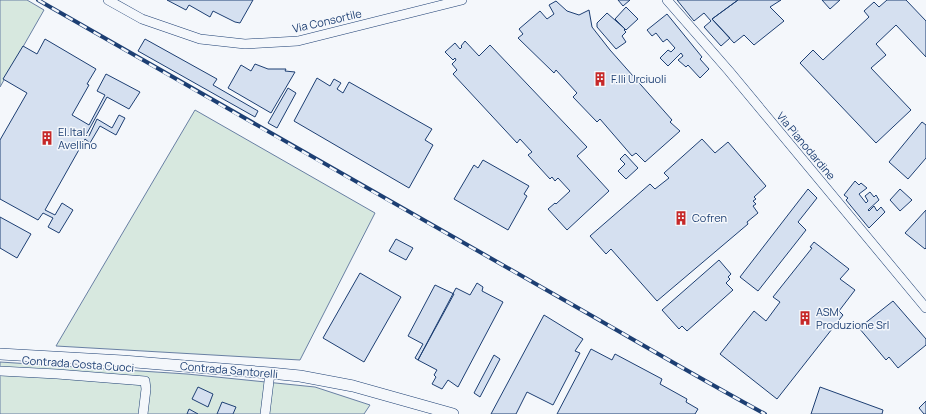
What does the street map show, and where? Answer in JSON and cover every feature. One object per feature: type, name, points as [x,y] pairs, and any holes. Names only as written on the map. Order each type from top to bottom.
[{"type":"main road","name":"Contrada Santorelli","points":[[0,354],[123,361],[300,376],[353,386],[453,414]]},
{"type":"street","name":"Via Consortile","points":[[108,0],[142,19],[200,38],[245,44],[298,41],[462,0]]},
{"type":"street","name":"Via Pianodardine","points":[[666,0],[729,71],[926,308]]},
{"type":"street","name":"Contrada Costa Cuoci","points":[[0,371],[64,374],[145,381],[146,389],[143,414]]},
{"type":"street","points":[[265,414],[270,373]]},
{"type":"shaded area","points":[[0,0],[27,0],[44,10],[0,87]]},
{"type":"shaded area","points":[[195,110],[375,213],[300,360],[56,346]]},
{"type":"shaded area","points":[[0,362],[187,374],[315,387],[370,405],[364,414],[0,414]]},
{"type":"building","points":[[167,0],[253,0],[240,23],[213,11],[210,17],[189,5],[186,10]]},
{"type":"building","points":[[618,0],[630,0],[623,6]]},
{"type":"building","points":[[677,0],[738,0],[712,19],[730,38],[721,46],[704,27],[711,21],[704,13],[694,21]]},
{"type":"building","points":[[738,0],[781,0],[770,7],[784,21],[754,45],[744,35],[734,43],[712,19]]},
{"type":"building","points":[[822,0],[840,0],[830,9]]},
{"type":"building","points":[[887,0],[906,0],[926,21],[926,57],[896,25],[876,44],[886,55],[871,68],[911,110],[876,143],[800,63],[813,50],[823,60],[869,17],[864,11],[874,2],[879,7]]},
{"type":"building","name":"F.lli Urciuoli","points":[[556,1],[567,11],[579,15],[589,10],[592,27],[610,50],[672,120],[670,122],[680,131],[645,162],[636,153],[632,156],[600,119],[597,122],[573,97],[577,93],[556,70],[554,73],[518,38],[523,34],[519,29],[540,11],[547,19],[554,14],[549,5]]},
{"type":"building","points":[[626,7],[638,19],[626,30],[615,19]]},
{"type":"building","points":[[607,13],[625,29],[624,30],[626,32],[622,36],[626,42],[616,49],[597,27],[597,23]]},
{"type":"building","points":[[667,14],[702,57],[700,59],[709,69],[700,78],[688,65],[686,67],[678,60],[683,56],[681,53],[668,66],[660,58],[668,50],[671,52],[675,48],[667,39],[663,42],[656,33],[652,36],[647,30]]},
{"type":"building","name":"El.Ital. Avellino","points":[[45,39],[96,69],[72,115],[89,125],[105,95],[97,91],[106,74],[140,92],[129,109],[107,97],[86,135],[89,136],[97,119],[112,128],[119,115],[125,118],[116,135],[100,126],[90,143],[85,139],[45,210],[55,215],[62,203],[73,210],[59,233],[48,227],[53,218],[43,213],[38,220],[0,199],[0,140],[27,93],[3,79],[23,46],[37,54]]},
{"type":"building","points":[[145,39],[217,79],[213,85],[258,111],[255,117],[138,51]]},
{"type":"building","points":[[465,41],[479,56],[490,45],[587,147],[577,156],[609,191],[567,230],[548,209],[570,191],[558,178],[555,181],[552,177],[550,179],[528,155],[532,152],[520,139],[517,143],[453,74],[457,70],[452,64],[456,60],[455,58],[453,60],[445,52],[455,43],[460,49]]},
{"type":"building","points":[[255,64],[268,69],[286,69],[285,71],[295,72],[271,113],[228,88],[241,65],[251,71]]},
{"type":"building","points":[[317,78],[330,86],[334,79],[341,83],[337,89],[343,93],[349,82],[432,129],[425,140],[433,145],[409,188],[294,121]]},
{"type":"building","points":[[288,88],[296,93],[277,128],[268,123]]},
{"type":"building","points":[[922,122],[926,125],[926,158],[908,179],[889,162]]},
{"type":"building","name":"Cofren","points":[[702,139],[715,153],[728,142],[766,186],[754,197],[756,199],[753,201],[756,204],[753,206],[758,213],[747,222],[748,224],[657,301],[611,249],[606,254],[590,236],[650,184],[655,189],[669,178],[664,173]]},
{"type":"building","points":[[625,154],[638,168],[626,179],[618,171],[625,164],[620,159]]},
{"type":"building","points":[[483,160],[529,186],[524,194],[527,196],[508,230],[454,199],[474,165],[478,168]]},
{"type":"building","points":[[855,181],[859,185],[861,183],[867,188],[859,194],[866,203],[868,201],[865,196],[870,192],[874,197],[876,195],[879,200],[868,210],[869,211],[874,206],[877,211],[881,207],[885,212],[869,228],[846,200],[848,198],[844,195]]},
{"type":"building","points":[[808,189],[817,198],[798,222],[806,230],[758,291],[740,277]]},
{"type":"building","points":[[900,189],[912,200],[900,211],[890,200]]},
{"type":"building","points":[[926,210],[926,248],[925,249],[905,233]]},
{"type":"building","points":[[0,217],[31,234],[17,258],[0,248]]},
{"type":"building","points":[[396,239],[413,248],[406,260],[389,251]]},
{"type":"building","name":"ASM Produzione Srl","points":[[814,242],[849,269],[840,279],[855,290],[839,311],[843,315],[777,399],[720,354],[754,311],[766,321],[780,302],[773,297],[812,248],[810,247]]},
{"type":"building","points":[[719,260],[731,274],[728,277],[730,279],[726,283],[733,290],[687,331],[682,326],[679,329],[662,310]]},
{"type":"building","points":[[360,273],[401,297],[364,362],[323,338]]},
{"type":"building","points":[[477,283],[483,287],[482,291],[503,302],[458,387],[448,380],[442,389],[432,384],[436,377],[434,375],[437,370],[418,360],[456,288],[470,295]]},
{"type":"building","points":[[435,285],[454,294],[418,360],[415,358],[423,344],[408,336]]},
{"type":"building","points":[[893,301],[926,339],[926,345],[898,368],[889,357],[886,360],[859,328]]},
{"type":"building","points":[[544,315],[583,339],[575,351],[580,353],[553,405],[527,392],[516,414],[491,414]]},
{"type":"building","points":[[591,349],[612,360],[615,354],[662,379],[660,384],[687,399],[686,402],[698,409],[695,414],[557,414]]},
{"type":"building","points":[[494,355],[500,359],[480,397],[474,393]]},
{"type":"building","points":[[198,387],[213,394],[208,407],[192,399]]},
{"type":"building","points":[[820,387],[883,410],[882,414],[811,414]]},
{"type":"building","points":[[926,401],[926,414],[924,414],[919,408]]},
{"type":"building","points":[[222,402],[236,407],[233,414],[217,414]]},
{"type":"building","points":[[189,409],[198,414],[187,414]]},
{"type":"railway","points":[[38,0],[765,414]]},
{"type":"place","name":"F.lli Urciuoli","points":[[600,79]]},
{"type":"place","name":"El.Ital. Avellino","points":[[47,138]]},
{"type":"place","name":"Cofren","points":[[681,218]]},
{"type":"place","name":"ASM Produzione Srl","points":[[805,318]]}]
